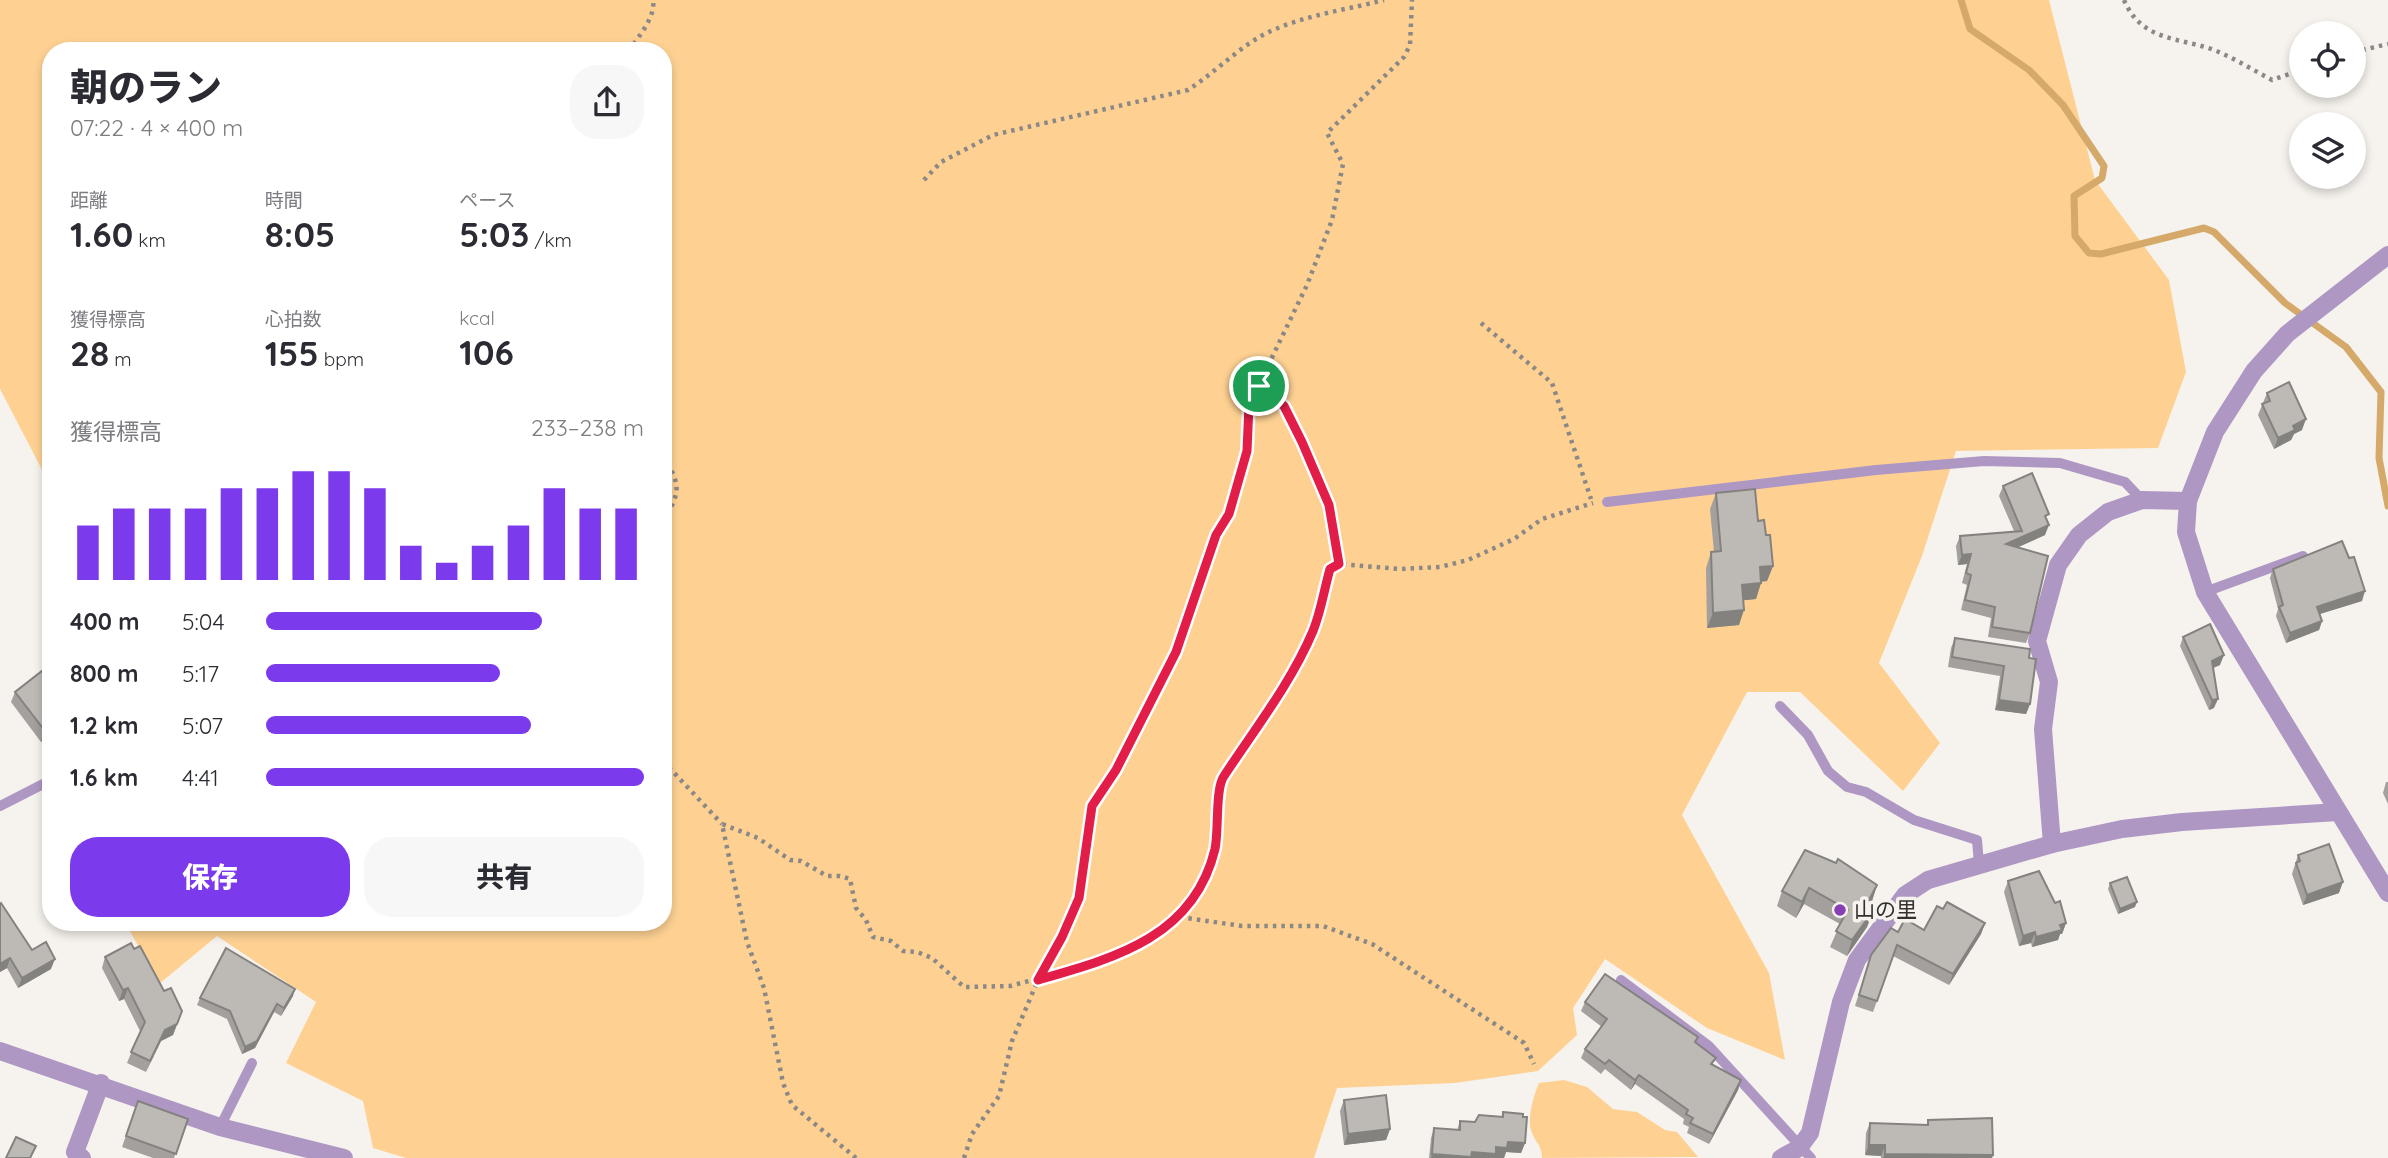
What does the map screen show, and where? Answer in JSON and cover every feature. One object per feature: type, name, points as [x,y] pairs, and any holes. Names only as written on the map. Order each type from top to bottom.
[{"type":"street","points":[[2388,255],[2287,334],[2254,371],[2215,432],[2188,501],[2186,531],[2205,592],[2388,893]]},
{"type":"street","points":[[2052,844],[2043,729],[2049,682],[2034,653],[2058,565],[2079,536],[2108,512],[2143,500],[2188,501]]},
{"type":"street","points":[[1782,1158],[1805,1153],[1841,1002],[1857,960],[1905,895],[1928,880],[2052,844],[2122,830],[2182,822],[2338,812]]},
{"type":"street","points":[[0,1051],[101,1083],[220,1127],[344,1158]]},
{"type":"street","points":[[82,1158],[75,1152],[101,1083]]},
{"type":"lane","points":[[1607,502],[1876,470],[1984,461],[2060,463],[2125,482],[2143,500]]},
{"type":"lane","points":[[2205,592],[2303,556]]},
{"type":"lane","points":[[1780,706],[1808,735],[1828,771],[1847,787],[1866,792],[1914,820],[1977,840],[1979,864]]},
{"type":"lane","points":[[0,806],[42,785]]},
{"type":"lane","points":[[1621,981],[1709,1046],[1805,1153]]},
{"type":"lane","points":[[220,1127],[252,1063]]},
{"type":"path","points":[[635,42],[647,24],[655,5],[653,0]]},
{"type":"path","points":[[924,180],[941,162],[993,135],[1188,89],[1213,74],[1240,50],[1278,28],[1384,0]]},
{"type":"path","points":[[964,1158],[972,1134],[999,1096],[1012,1041],[1038,980],[1062,937],[1079,898],[1092,806],[1116,770],[1176,652],[1216,535],[1229,514],[1247,451],[1249,405],[1307,285],[1332,220],[1343,164],[1327,133],[1404,57],[1410,45],[1412,0]]},
{"type":"path","points":[[2124,0],[2129,12],[2164,39],[2213,50],[2272,80],[2289,74]]},
{"type":"path","points":[[2366,49],[2388,44]]},
{"type":"path","points":[[1481,323],[1552,383],[1592,503]]},
{"type":"path","points":[[1259,386],[1284,406],[1302,442],[1329,505],[1339,564]]},
{"type":"path","points":[[672,471],[678,490],[672,502]]},
{"type":"path","points":[[672,771],[722,824],[758,838],[790,860],[802,861],[827,876],[850,879],[856,908],[866,920],[873,937],[891,941],[902,951],[917,952],[932,958],[964,987],[1010,986],[1038,980],[1089,964],[1143,942],[1180,917],[1204,881],[1214,851],[1222,778],[1313,632],[1330,569],[1339,564],[1400,569],[1440,567],[1468,560],[1514,540],[1542,519],[1592,503],[1607,502]]},
{"type":"path","points":[[722,824],[747,942],[764,988],[783,1083],[792,1105],[856,1158]]},
{"type":"path","points":[[1180,917],[1242,926],[1323,926],[1373,944],[1524,1043],[1534,1064]]},
{"type":"shaded area","points":[[0,0],[2049,0],[2095,180],[2169,280],[2186,372],[2158,448],[1956,451],[1922,556],[1879,663],[1940,743],[1903,791],[1800,692],[1747,692],[1682,815],[1769,973],[1785,1060],[1707,1028],[1605,959],[1573,1008],[1577,1035],[1538,1071],[1455,1083],[1337,1088],[1314,1158],[406,1158],[373,1148],[363,1101],[286,1063],[316,1002],[217,936],[159,984],[130,931],[672,931],[672,42],[42,42],[42,470],[0,389]]},
{"type":"shaded area","points":[[1564,1080],[1587,1087],[1613,1109],[1637,1112],[1665,1130],[1677,1132],[1698,1157],[1542,1158],[1540,1147],[1530,1127],[1533,1100],[1539,1083]]},
{"type":"building","points":[[2289,382],[2306,419],[2293,426],[2295,430],[2278,438],[2262,404],[2270,401],[2267,393]]},
{"type":"building","points":[[2032,473],[2049,514],[2045,516],[2049,525],[2006,544],[2048,556],[2030,633],[1992,627],[1995,607],[1965,600],[1971,575],[1966,573],[1971,554],[1962,555],[1960,536],[2022,531],[2003,486]]},
{"type":"building","points":[[1755,489],[1758,521],[1764,520],[1766,535],[1770,535],[1773,566],[1760,567],[1761,583],[1742,585],[1744,610],[1713,613],[1711,552],[1721,551],[1716,493]]},
{"type":"building","points":[[2342,541],[2349,558],[2354,557],[2365,591],[2317,607],[2322,621],[2290,633],[2279,607],[2283,605],[2273,569]]},
{"type":"building","points":[[2210,624],[2224,655],[2212,661],[2218,699],[2212,700],[2183,637]]},
{"type":"building","points":[[1955,638],[2030,649],[2029,658],[2036,659],[2030,704],[1999,700],[2004,666],[1952,657]]},
{"type":"building","points":[[42,671],[42,727],[15,692]]},
{"type":"building","points":[[2329,844],[2343,882],[2307,895],[2296,863],[2300,861],[2298,855]]},
{"type":"building","points":[[1805,850],[1836,863],[1838,859],[1877,885],[1865,907],[1873,911],[1852,940],[1836,931],[1848,910],[1809,888],[1802,902],[1782,891]]},
{"type":"building","points":[[2039,871],[2055,903],[2060,901],[2066,923],[2060,925],[2062,930],[2036,937],[2035,932],[2023,936],[2008,881]]},
{"type":"building","points":[[2127,877],[2137,902],[2120,909],[2110,883]]},
{"type":"building","points":[[1947,902],[1985,923],[1953,974],[1897,945],[1877,1001],[1859,995],[1871,955],[1891,928],[1898,932],[1905,919],[1924,930],[1937,906],[1943,909]]},
{"type":"building","points":[[1,903],[32,950],[46,942],[55,959],[22,978],[10,958],[0,964]]},
{"type":"building","points":[[131,943],[134,949],[140,946],[164,991],[171,988],[182,1011],[177,1024],[165,1030],[150,1061],[131,1052],[145,1022],[128,988],[123,990],[105,957]]},
{"type":"building","points":[[226,948],[295,989],[284,1008],[277,1004],[257,1041],[245,1047],[230,1011],[200,998]]},
{"type":"building","points":[[1605,974],[1698,1037],[1695,1042],[1716,1058],[1711,1064],[1741,1080],[1713,1134],[1690,1123],[1693,1118],[1686,1114],[1688,1110],[1639,1075],[1635,1080],[1609,1060],[1605,1064],[1585,1049],[1607,1019],[1585,1002]]},
{"type":"building","points":[[1386,1095],[1390,1129],[1348,1134],[1344,1100]]},
{"type":"building","points":[[138,1101],[188,1119],[176,1154],[126,1136]]},
{"type":"building","points":[[1503,1112],[1523,1114],[1523,1117],[1527,1117],[1525,1143],[1508,1142],[1507,1148],[1496,1147],[1496,1154],[1472,1152],[1471,1157],[1432,1154],[1434,1128],[1460,1130],[1460,1121],[1475,1122],[1479,1115],[1503,1117]]},
{"type":"building","points":[[1992,1118],[1993,1155],[1885,1154],[1885,1145],[1869,1145],[1870,1123],[1928,1125],[1928,1120]]},
{"type":"building","points":[[16,1137],[36,1146],[30,1158],[6,1158]]},
{"type":"waterway","points":[[1961,0],[1970,29],[2029,70],[2063,105],[2104,166],[2102,178],[2074,196],[2075,236],[2089,253],[2101,254],[2204,228],[2214,232],[2285,303],[2346,347],[2381,392],[2379,458],[2388,506]]},
{"type":"place","name":"山の里","points":[[1840,910]]},
{"type":"route","points":[[1259,386],[1284,406],[1302,442],[1329,505],[1338,544],[1339,564],[1330,569],[1313,632],[1271,706],[1222,778],[1219,830],[1214,851],[1204,881],[1180,917],[1154,937],[1111,956],[1038,980],[1062,937],[1079,898],[1092,806],[1116,770],[1176,652],[1197,597],[1205,563],[1216,535],[1229,514],[1247,451],[1249,405],[1259,386]]}]
